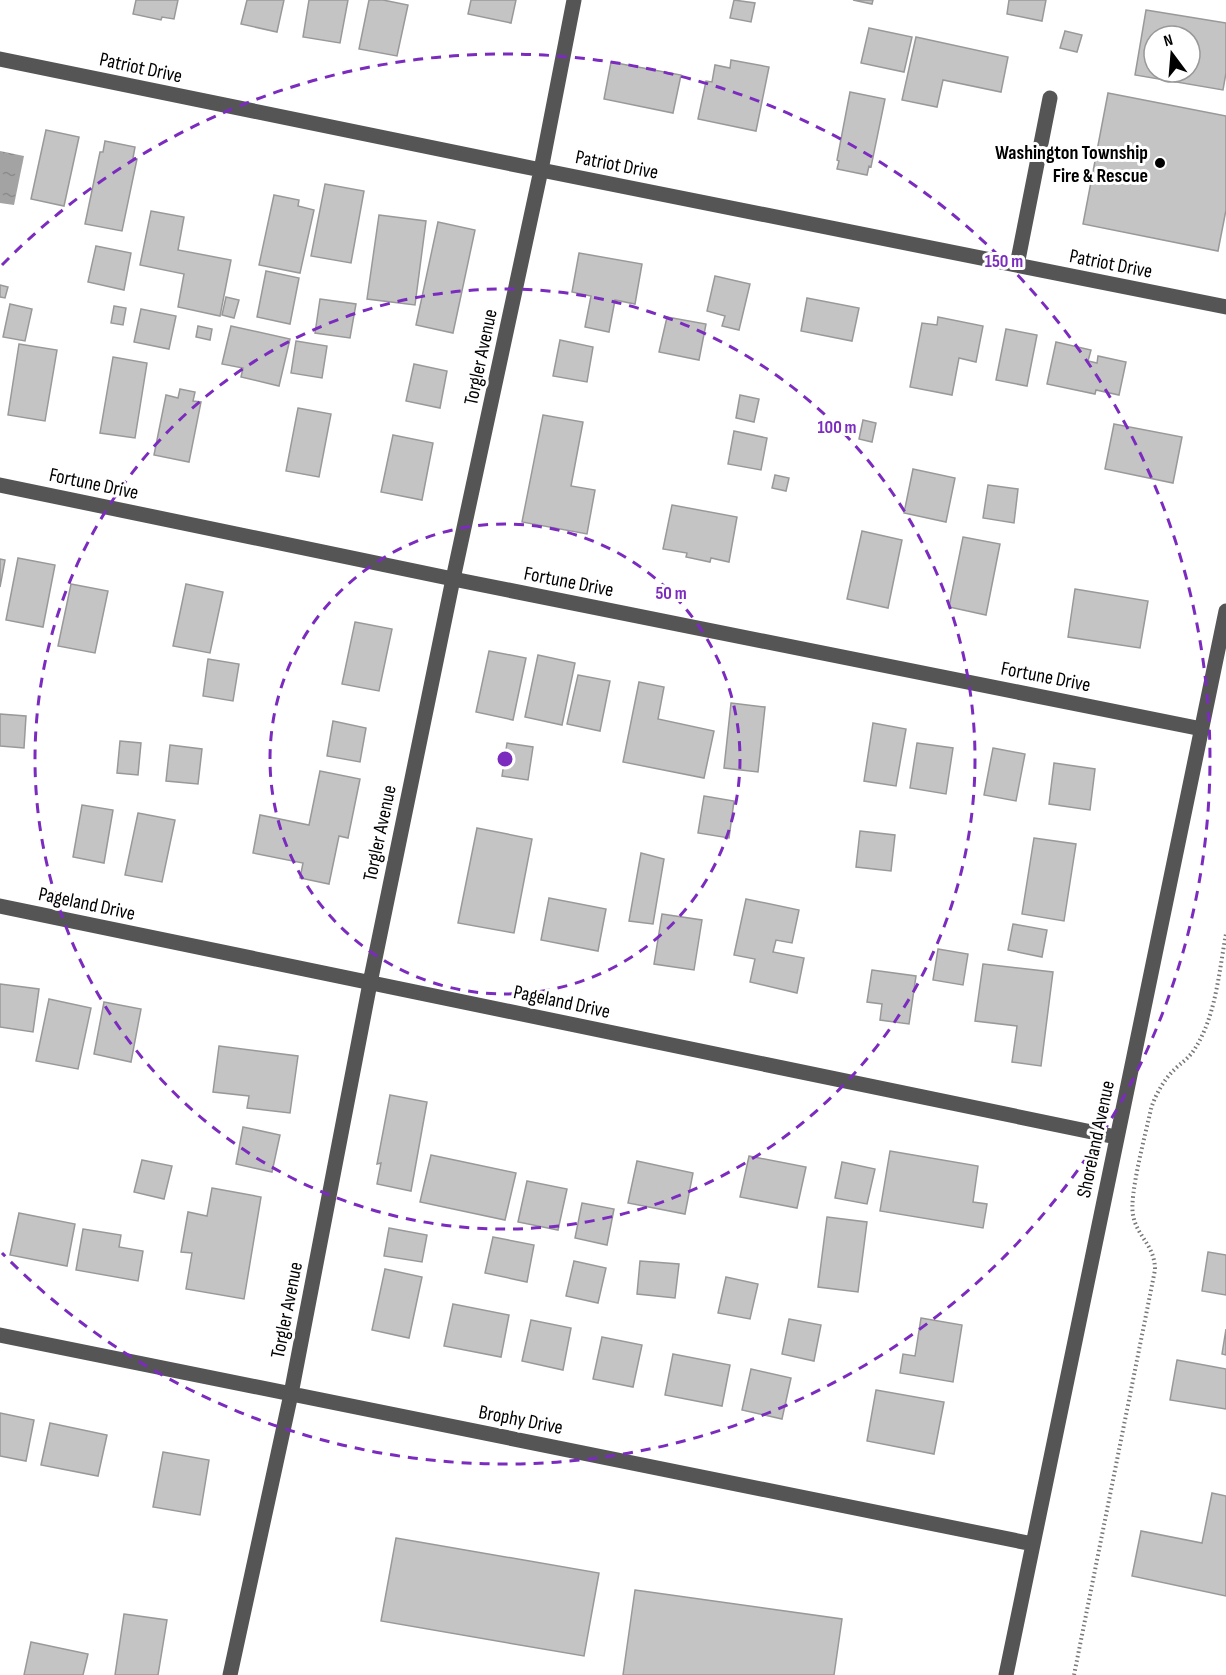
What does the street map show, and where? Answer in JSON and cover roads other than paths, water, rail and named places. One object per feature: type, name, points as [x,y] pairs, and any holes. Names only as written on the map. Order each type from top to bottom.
[{"type":"street","name":"Torgler Avenue","points":[[230,1675],[291,1394],[370,983],[453,579],[541,170],[574,0]]},
{"type":"street","name":"Patriot Drive","points":[[0,59],[1226,307]]},
{"type":"street","points":[[1017,266],[1050,98]]},
{"type":"street","name":"Fortune Drive","points":[[0,485],[453,579],[1202,729]]},
{"type":"street","name":"Shoreland Avenue","points":[[1006,1675],[1226,611]]},
{"type":"street","name":"Pageland Drive","points":[[0,906],[1116,1137]]},
{"type":"street","name":"Brophy Drive","points":[[0,1335],[1033,1544]]},
{"type":"water","points":[[0,151],[24,156],[14,205],[0,203]]},
{"type":"place","name":"Washington Township Fire & Rescue","points":[[1160,163]]}]
